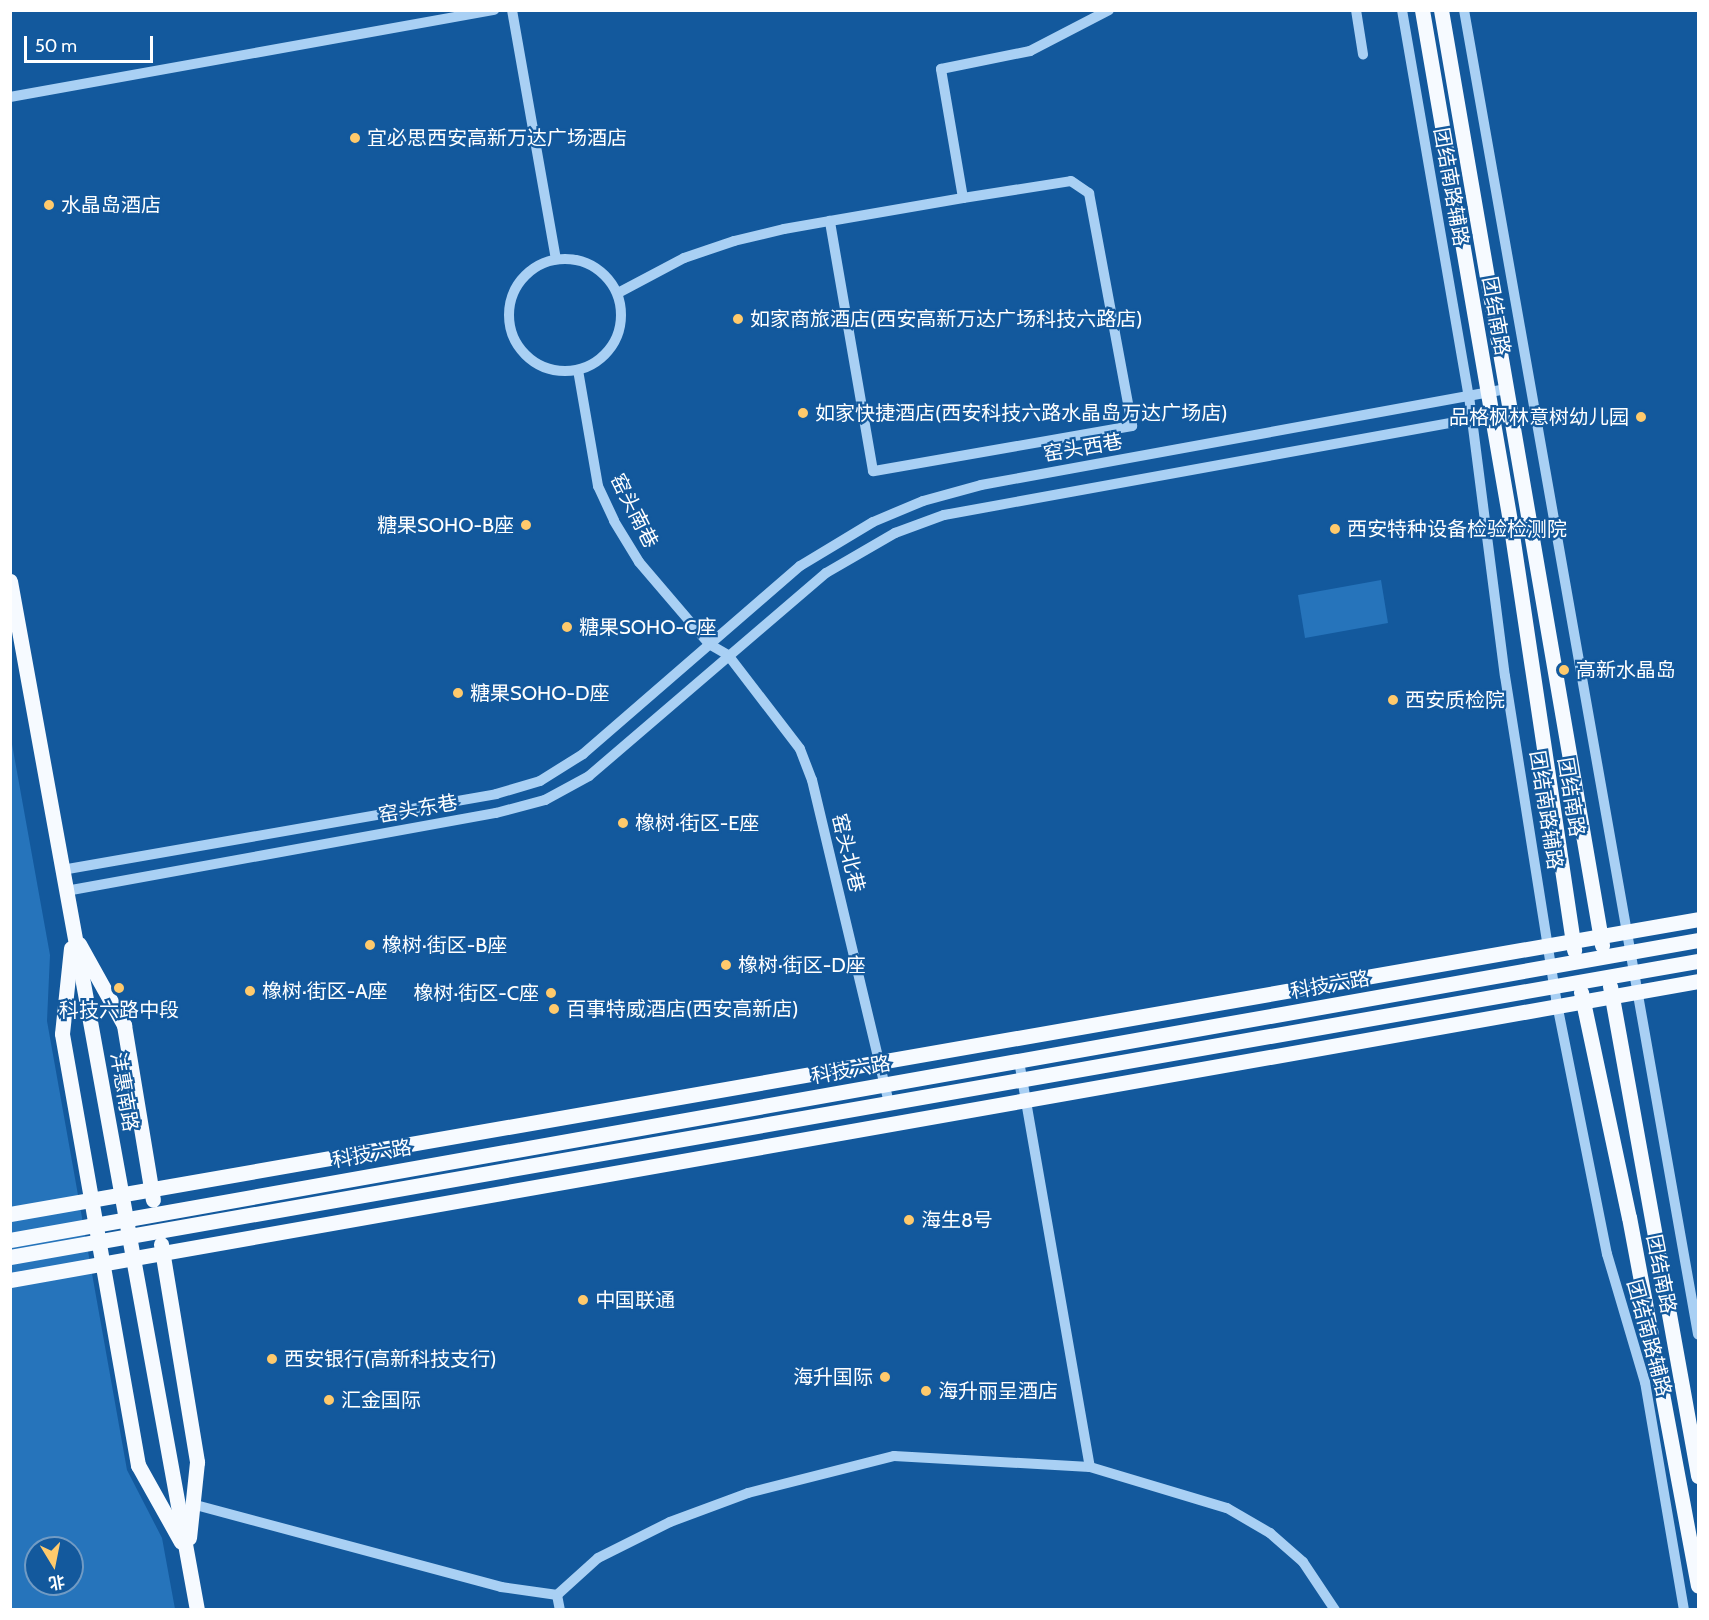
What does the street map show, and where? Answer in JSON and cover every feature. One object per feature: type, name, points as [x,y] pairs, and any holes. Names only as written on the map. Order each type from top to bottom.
[{"type":"main road","name":"团结南路","points":[[1422,10],[1492,416],[1575,962],[1629,1217],[1698,1586]]},
{"type":"main road","name":"团结南路","points":[[1441,10],[1604,956],[1698,1476]]},
{"type":"main road","name":"沣惠南路","points":[[10,581],[197,1610]]},
{"type":"main road","points":[[10,1214],[1698,919]]},
{"type":"main road","points":[[73,932],[124,1025],[197,1462],[187,1552]]},
{"type":"main road","points":[[73,932],[62,1034],[138,1466],[187,1552]]},
{"type":"main road","name":"科技六路","points":[[10,1240],[1698,940]]},
{"type":"main road","name":"科技六路","points":[[10,1257],[1698,961]]},
{"type":"main road","points":[[10,1280],[1698,981]]},
{"type":"street","points":[[10,97],[494,10]]},
{"type":"street","points":[[512,10],[556,259]]},
{"type":"street","points":[[963,198],[941,69],[1030,51],[1109,10]]},
{"type":"street","points":[[1356,10],[1363,54]]},
{"type":"street","name":"团结南路辅路","points":[[1402,10],[1469,396],[1470,420],[1490,537],[1505,676],[1558,1005],[1607,1254],[1645,1382],[1684,1610]]},
{"type":"street","points":[[1464,10],[1626,932],[1640,992],[1698,1334]]},
{"type":"street","points":[[618,293],[684,258],[734,241],[830,221],[1071,180],[1089,193],[1132,426],[873,471],[830,221]]},
{"type":"street","points":[[556,259],[582,260],[598,268],[618,293],[622,314],[612,347],[598,361],[578,370],[560,371],[542,366],[526,355],[514,339],[509,320],[510,301],[518,283],[531,270],[556,259]]},
{"type":"street","name":"窑头南巷","points":[[578,370],[598,486],[614,521],[639,562],[709,644]]},
{"type":"street","name":"窑头西巷","points":[[709,644],[800,566],[873,522],[923,501],[981,485],[1506,389]]},
{"type":"street","name":"窑头西巷","points":[[728,655],[826,573],[895,533],[944,515],[1510,412]]},
{"type":"street","name":"窑头北巷","points":[[709,644],[728,655],[800,749],[812,780],[889,1103]]},
{"type":"street","name":"窑头东巷","points":[[62,870],[496,794],[540,781],[583,754],[709,644]]},
{"type":"street","name":"窑头东巷","points":[[66,891],[496,813],[545,800],[589,776],[728,655]]},
{"type":"street","points":[[1019,1061],[1090,1467]]},
{"type":"street","points":[[557,1595],[598,1558],[670,1522],[748,1493],[894,1456],[1090,1467],[1227,1508],[1270,1533],[1303,1562],[1335,1610]]},
{"type":"street","points":[[192,1504],[501,1587],[557,1595]]},
{"type":"street","points":[[557,1595],[560,1610]]},
{"type":"shaded area","points":[[1381,580],[1388,623],[1305,638],[1298,595]]},
{"type":"shaded area","points":[[10,733],[50,955],[47,1021],[127,1470],[162,1538],[175,1609],[11,1609]]},
{"type":"place","name":"宜必思西安高新万达广场酒店","points":[[355,138]]},
{"type":"place","name":"水晶岛酒店","points":[[49,205]]},
{"type":"place","name":"如家商旅酒店(西安高新万达广场科技六路店)","points":[[738,319]]},
{"type":"place","name":"如家快捷酒店(西安科技六路水晶岛万达广场店)","points":[[803,413]]},
{"type":"place","name":"品格枫林意树幼儿园","points":[[1641,417]]},
{"type":"place","name":"糖果SOHO-B座","points":[[526,525]]},
{"type":"place","name":"西安特种设备检验检测院","points":[[1335,529]]},
{"type":"place","name":"糖果SOHO-C座","points":[[567,627]]},
{"type":"place","name":"高新水晶岛","points":[[1564,670]]},
{"type":"place","name":"糖果SOHO-D座","points":[[458,693]]},
{"type":"place","name":"西安质检院","points":[[1393,700]]},
{"type":"place","name":"橡树·街区-E座","points":[[623,823]]},
{"type":"place","name":"橡树·街区-B座","points":[[370,945]]},
{"type":"place","name":"橡树·街区-D座","points":[[726,965]]},
{"type":"place","name":"科技六路中段","points":[[119,988]]},
{"type":"place","name":"橡树·街区-A座","points":[[250,991]]},
{"type":"place","name":"橡树·街区-C座","points":[[551,993]]},
{"type":"place","name":"百事特威酒店(西安高新店)","points":[[554,1009]]},
{"type":"place","name":"海生8号","points":[[909,1220]]},
{"type":"place","name":"中国联通","points":[[583,1300]]},
{"type":"place","name":"西安银行(高新科技支行)","points":[[272,1359]]},
{"type":"place","name":"海升国际","points":[[885,1377]]},
{"type":"place","name":"海升丽呈酒店","points":[[926,1391]]},
{"type":"place","name":"汇金国际","points":[[329,1400]]}]
